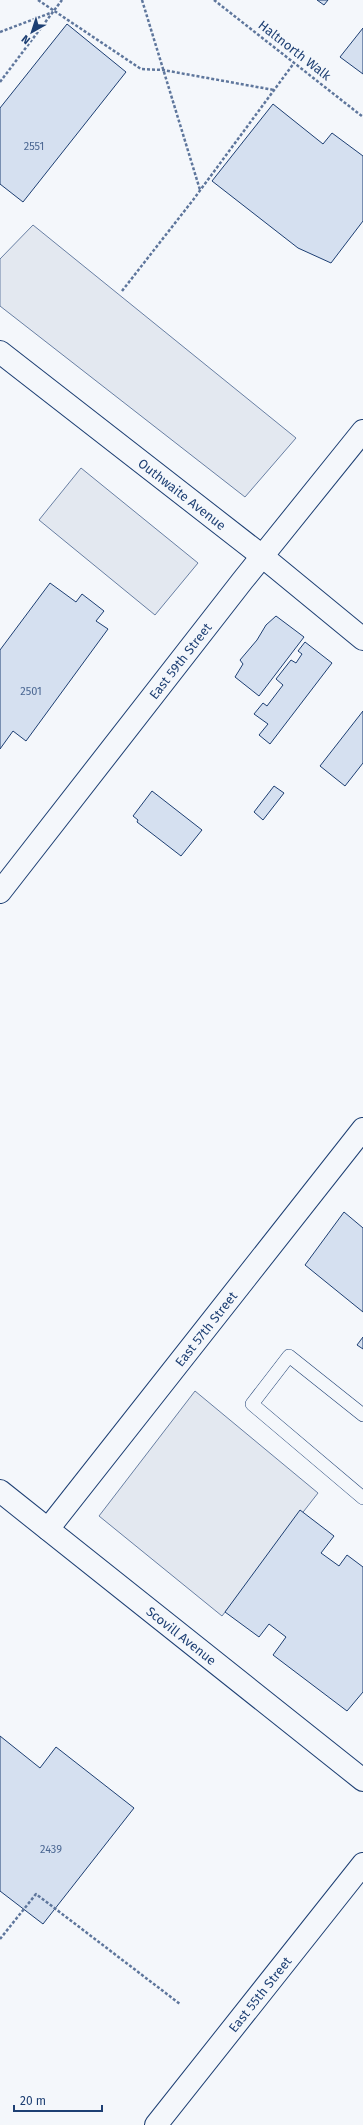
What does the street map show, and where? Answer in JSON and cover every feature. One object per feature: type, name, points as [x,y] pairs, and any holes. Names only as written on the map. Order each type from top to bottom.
[{"type":"street","name":"Outhwaite Avenue","points":[[0,352],[262,556],[363,639]]},
{"type":"street","name":"East 59th Street","points":[[0,892],[262,556],[363,431]]},
{"type":"street","name":"East 57th Street","points":[[48,1529],[363,1129]]},
{"type":"street","name":"Scovill Avenue","points":[[0,1491],[363,1780]]},
{"type":"street","name":"East 55th Street","points":[[156,2125],[363,1864]]},
{"type":"lane","points":[[363,1414],[289,1356],[252,1404],[363,1498]]},
{"type":"path","points":[[38,0],[53,12],[141,69],[163,70],[274,90]]},
{"type":"path","points":[[0,82],[62,0]]},
{"type":"path","points":[[142,0],[200,190]]},
{"type":"path","name":"Haltnorth Walk","points":[[214,0],[363,117]]},
{"type":"path","points":[[0,32],[53,12]]},
{"type":"path","points":[[122,291],[200,190],[294,63]]},
{"type":"path","points":[[0,1939],[36,1894],[180,2004]]},
{"type":"shaded area","points":[[33,225],[296,438],[245,497],[0,306],[0,259]]},
{"type":"shaded area","points":[[81,468],[198,563],[155,615],[39,520]]},
{"type":"shaded area","points":[[195,1391],[318,1493],[222,1616],[99,1516]]},
{"type":"building","points":[[317,0],[328,0],[324,5]]},
{"type":"building","points":[[67,24],[126,72],[23,202],[0,184],[0,108]]},
{"type":"building","points":[[363,28],[363,74],[340,57]]},
{"type":"building","points":[[273,104],[323,144],[332,133],[363,156],[363,221],[331,263],[298,248],[212,181]]},
{"type":"building","points":[[50,583],[76,602],[82,594],[104,611],[96,621],[108,629],[26,741],[13,731],[0,749],[0,650]]},
{"type":"building","points":[[276,616],[304,637],[259,696],[235,677],[243,664],[240,660],[257,640],[266,625]]},
{"type":"building","points":[[305,642],[332,663],[270,744],[259,735],[268,724],[254,714],[263,703],[267,706],[283,685],[276,679],[291,660],[296,663],[302,654],[298,651]]},
{"type":"building","points":[[363,711],[363,763],[345,786],[320,766]]},
{"type":"building","points":[[274,786],[284,793],[263,820],[254,812]]},
{"type":"building","points":[[152,791],[202,830],[181,856],[137,822],[138,820],[133,816]]},
{"type":"building","points":[[344,1212],[363,1228],[363,1312],[305,1265]]},
{"type":"building","points":[[363,1337],[363,1349],[357,1345]]},
{"type":"building","points":[[300,1510],[334,1536],[321,1553],[339,1566],[347,1555],[363,1567],[363,1692],[347,1711],[273,1655],[286,1637],[269,1624],[259,1637],[225,1612]]},
{"type":"building","points":[[0,1736],[40,1768],[56,1747],[134,1808],[43,1924],[0,1891]]}]
